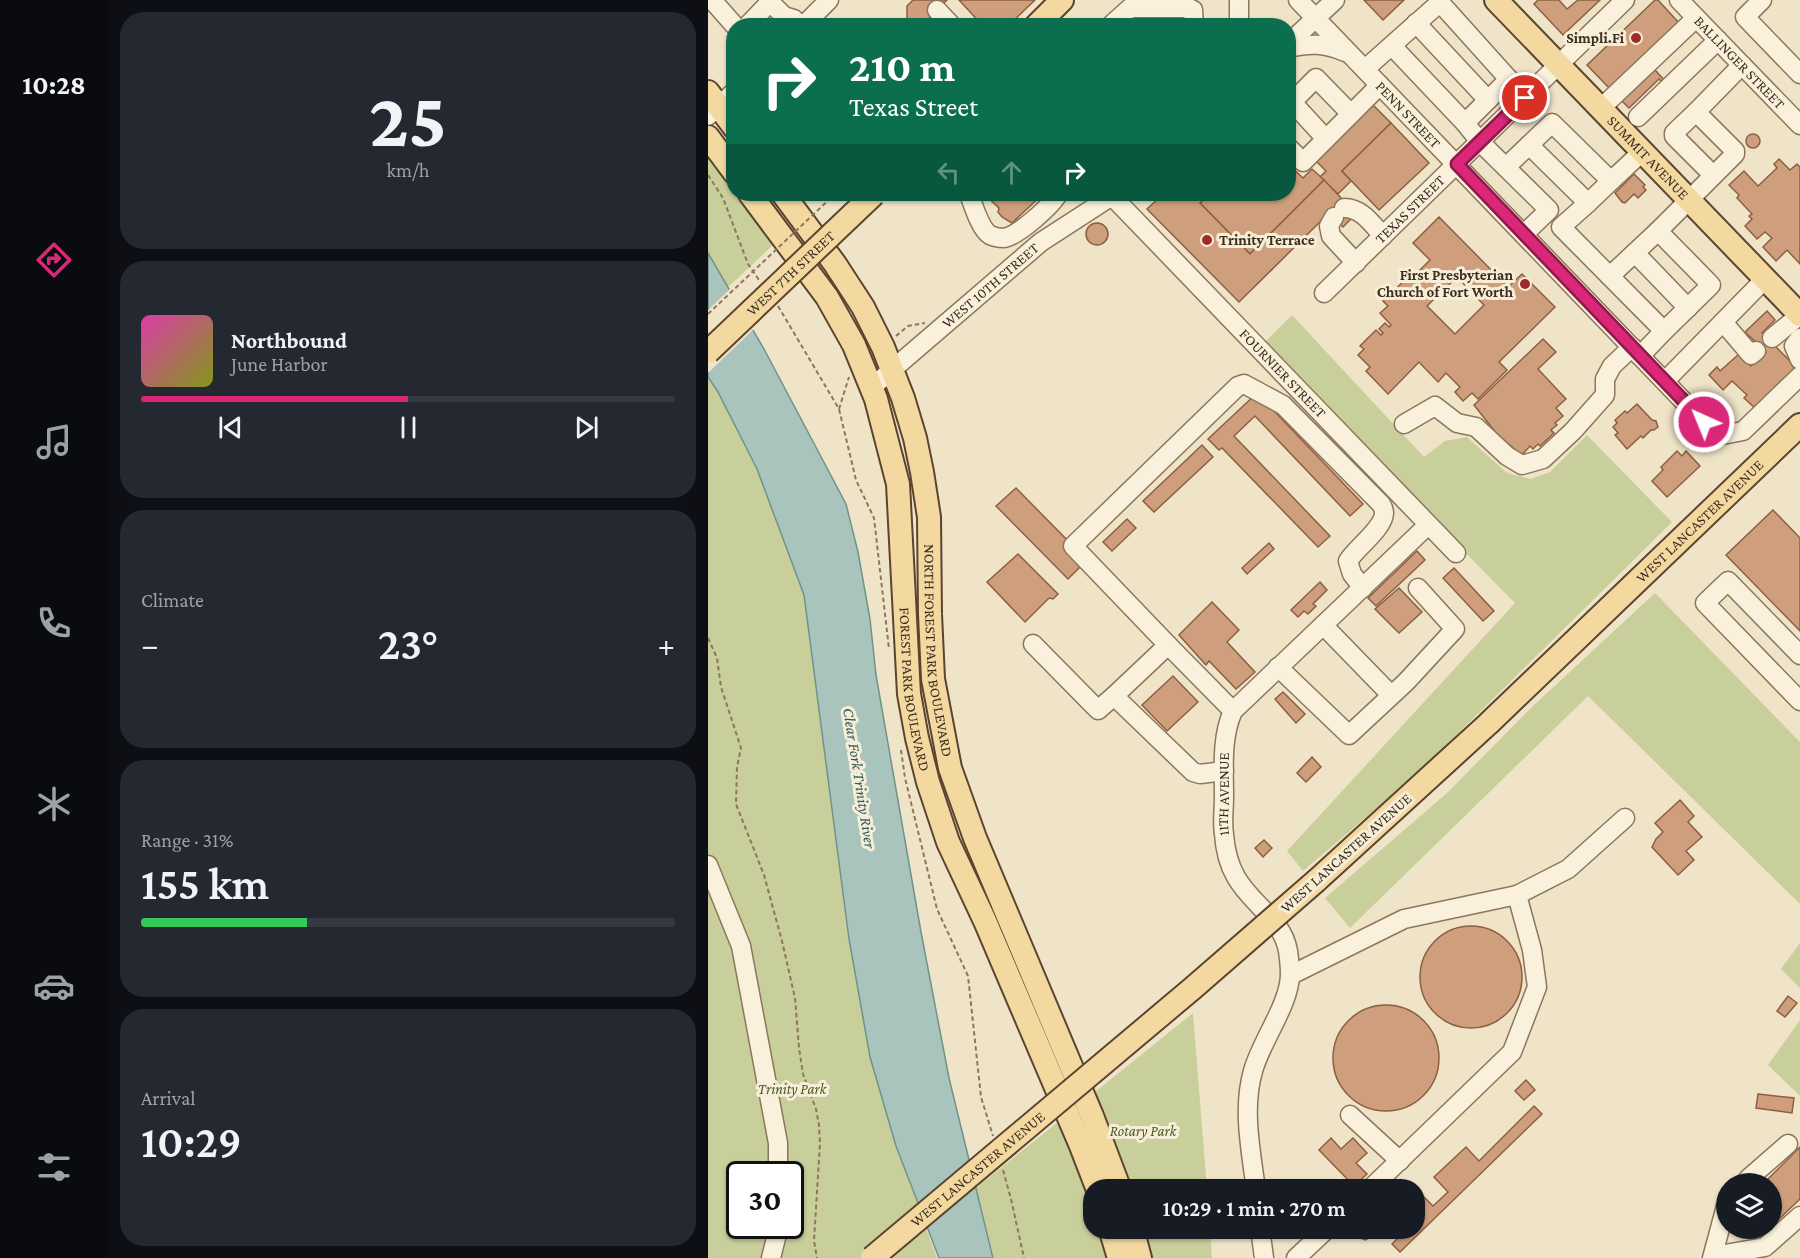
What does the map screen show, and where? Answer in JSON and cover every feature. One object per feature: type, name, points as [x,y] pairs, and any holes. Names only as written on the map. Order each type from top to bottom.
[{"type":"main road","points":[[1044,18],[1062,0]]},
{"type":"main road","name":"SUMMIT AVENUE","points":[[1501,2],[1600,109],[1800,315]]},
{"type":"main road","points":[[717,102],[726,115]]},
{"type":"main road","points":[[708,137],[726,161]]},
{"type":"main road","name":"FOREST PARK BOULEVARD","points":[[755,201],[827,297],[854,345],[872,387],[898,484],[909,694],[928,782],[948,842],[990,932],[1094,1179]]},
{"type":"main road","name":"NORTH FOREST PARK BOULEVARD","points":[[788,201],[851,288],[874,328],[892,370],[912,428],[929,517],[933,679],[950,768],[975,838],[1092,1116],[1116,1179]]},
{"type":"main road","name":"WEST 7TH STREET","points":[[708,331],[845,201]]},
{"type":"main road","name":"WEST 7TH STREET","points":[[708,352],[867,201]]},
{"type":"main road","name":"WEST LANCASTER AVENUE","points":[[872,1258],[1193,988],[1316,881],[1479,732],[1800,425]]},
{"type":"main road","points":[[1113,1239],[1119,1258]]},
{"type":"main road","points":[[1135,1239],[1140,1258]]},
{"type":"street","points":[[712,0],[728,18]]},
{"type":"street","points":[[811,18],[830,0]]},
{"type":"street","name":"PENN STREET","points":[[1299,0],[1717,436],[1743,431],[1800,376]]},
{"type":"street","points":[[1296,38],[1335,0]]},
{"type":"street","name":"TEXAS STREET","points":[[1324,293],[1625,0]]},
{"type":"street","name":"BALLINGER STREET","points":[[1679,0],[1800,125]]},
{"type":"street","points":[[1762,0],[1744,17],[1800,74]]},
{"type":"street","points":[[754,18],[770,1],[782,18]]},
{"type":"street","points":[[1239,1],[1239,18]]},
{"type":"street","points":[[1365,69],[1436,6],[1444,7],[1525,98]]},
{"type":"street","points":[[1119,18],[1130,8],[1189,8],[1193,10],[1195,18]]},
{"type":"street","points":[[937,10],[944,18]]},
{"type":"street","points":[[1600,109],[1696,18]]},
{"type":"street","points":[[1416,23],[1488,100]]},
{"type":"street","points":[[1638,117],[1718,40]]},
{"type":"street","points":[[1296,45],[1330,45],[1350,54]]},
{"type":"street","points":[[1392,46],[1480,142],[1549,210],[1524,234]]},
{"type":"street","points":[[1713,176],[1674,136],[1674,133],[1742,65]]},
{"type":"street","points":[[1296,98],[1316,78],[1351,114]]},
{"type":"street","points":[[1465,123],[1509,79]]},
{"type":"street","points":[[1296,155],[1303,162],[1380,85]]},
{"type":"street","points":[[1296,106],[1326,139]]},
{"type":"street","points":[[1610,276],[1735,154],[1735,151],[1696,112]]},
{"type":"street","points":[[1506,167],[1552,123],[1611,181]]},
{"type":"street","points":[[1529,145],[1588,203]]},
{"type":"street","points":[[1561,227],[1642,152]]},
{"type":"street","points":[[972,201],[983,227],[989,234],[1004,238],[1032,220],[1054,201]]},
{"type":"street","name":"WEST 10TH STREET","points":[[872,387],[1041,242],[1102,201]]},
{"type":"street","name":"FOURNIER STREET","points":[[1119,201],[1456,553]]},
{"type":"street","points":[[1356,263],[1330,236],[1329,226],[1339,213],[1350,208],[1359,211],[1383,236]]},
{"type":"street","points":[[1546,213],[1664,331]]},
{"type":"street","points":[[1404,424],[1435,406],[1457,423],[1476,427],[1507,456],[1522,465],[1543,459],[1573,431],[1605,395],[1605,379],[1612,366],[1664,331],[1711,285],[1658,231]]},
{"type":"street","points":[[1635,253],[1688,308]]},
{"type":"street","points":[[1665,381],[1765,279]]},
{"type":"street","points":[[1772,338],[1800,315]]},
{"type":"street","points":[[1723,322],[1751,355],[1756,351]]},
{"type":"street","points":[[1800,338],[1794,346],[1800,360]]},
{"type":"street","points":[[1363,588],[1352,574],[1348,561],[1378,526],[1384,516],[1384,510],[1283,405],[1244,384],[1238,386],[1073,546],[1233,711],[1278,667],[1363,588],[1428,525]]},
{"type":"street","points":[[1800,655],[1728,581],[1705,603],[1800,701]]},
{"type":"street","points":[[1278,667],[1349,735],[1455,629],[1418,588]]},
{"type":"street","points":[[1323,625],[1391,695]]},
{"type":"street","points":[[1754,653],[1776,631]]},
{"type":"street","points":[[1033,644],[1098,710],[1168,645]]},
{"type":"street","points":[[1114,696],[1193,772],[1200,774],[1224,771]]},
{"type":"street","name":"11TH AVENUE","points":[[1233,711],[1227,727],[1223,833],[1231,866],[1243,888],[1284,936],[1291,975],[1284,1000],[1252,1072],[1248,1110],[1255,1179]]},
{"type":"street","points":[[1291,975],[1404,919],[1516,895],[1568,869],[1625,818]]},
{"type":"street","points":[[708,865],[741,946],[778,1143],[778,1161]]},
{"type":"street","points":[[1381,1179],[1512,1052],[1537,987],[1532,950],[1516,895]]},
{"type":"street","points":[[1350,1115],[1400,1161]]},
{"type":"street","points":[[1755,1173],[1788,1144]]},
{"type":"street","points":[[1718,1239],[1713,1257],[1765,1247],[1800,1216]]},
{"type":"street","points":[[771,1258],[776,1239]]},
{"type":"street","points":[[1261,1239],[1264,1258]]},
{"type":"street","points":[[1296,1258],[1316,1239]]},
{"type":"path","points":[[708,175],[723,198],[748,264],[761,282]]},
{"type":"path","points":[[708,314],[828,201]]},
{"type":"path","points":[[774,301],[839,409],[856,480],[874,518],[889,651]]},
{"type":"path","points":[[839,409],[850,375]]},
{"type":"path","points":[[708,638],[717,658],[722,687],[741,748],[737,767],[735,804],[764,875],[782,941],[795,998],[803,1074],[816,1109],[819,1125],[814,1241],[817,1258]]},
{"type":"path","points":[[901,743],[905,778],[937,909],[968,976],[981,1097],[994,1142]]},
{"type":"path","points":[[1001,1165],[1024,1258]]},
{"type":"green space","points":[[708,147],[726,173],[726,201],[746,201],[775,243],[708,306]]},
{"type":"green space","points":[[1292,315],[1424,457],[1445,441],[1467,437],[1507,473],[1531,479],[1550,472],[1587,435],[1672,522],[1418,773],[1303,871],[1287,851],[1515,603],[1261,346]]},
{"type":"green space","name":"Trinity Park","points":[[708,377],[757,469],[804,595],[849,939],[870,1057],[896,1146],[937,1258],[708,1258]]},
{"type":"green space","points":[[1655,593],[1800,742],[1800,904],[1588,696],[1350,928],[1325,898],[1446,794],[1533,706]]},
{"type":"green space","points":[[1800,943],[1800,988],[1781,969]]},
{"type":"green space","name":"Rotary Park","points":[[1193,1013],[1206,1179],[1083,1179],[1083,1239],[1211,1239],[1212,1258],[994,1258],[976,1188]]},
{"type":"green space","points":[[1800,1020],[1800,1096],[1768,1065]]},
{"type":"water","name":"Clear Fork Trinity River","points":[[708,253],[764,349],[846,504],[858,552],[870,619],[876,675],[949,1078],[993,1258],[939,1258],[896,1146],[870,1057],[849,939],[804,595],[757,469],[708,377]]},
{"type":"pier","points":[[731,288],[755,328],[708,373],[708,310]]},
{"type":"building","points":[[913,0],[947,0],[930,18],[907,18],[907,6]]},
{"type":"building","points":[[959,0],[1035,0],[1016,18],[976,18]]},
{"type":"building","points":[[1364,0],[1404,0],[1383,20]]},
{"type":"building","points":[[1538,0],[1559,0],[1567,9],[1578,0],[1600,0],[1563,35],[1534,4]]},
{"type":"building","points":[[1655,0],[1658,0],[1679,23],[1610,89],[1587,65]]},
{"type":"building","points":[[1655,70],[1667,83],[1665,85],[1659,79],[1629,108],[1622,101]]},
{"type":"building","points":[[1371,103],[1391,123],[1342,171],[1351,181],[1338,194],[1320,177],[1326,171],[1314,159]]},
{"type":"building","points":[[1391,123],[1429,163],[1379,210],[1342,171]]},
{"type":"building","points":[[1753,134],[1758,136],[1760,141],[1758,146],[1753,148],[1748,146],[1746,141],[1748,136]]},
{"type":"building","points":[[1779,159],[1790,170],[1797,164],[1800,167],[1800,264],[1787,250],[1776,261],[1763,247],[1772,238],[1765,232],[1757,239],[1745,226],[1752,219],[1749,216],[1752,214],[1737,198],[1739,195],[1729,185],[1744,171],[1758,186],[1777,168],[1774,164]]},
{"type":"building","points":[[1312,169],[1324,180],[1250,254],[1200,203],[1202,201],[1296,201],[1296,171],[1303,178]]},
{"type":"building","points":[[1634,174],[1645,185],[1643,187],[1646,190],[1638,198],[1634,194],[1625,203],[1622,202],[1615,193]]},
{"type":"building","name":"Trinity Terrace","points":[[1324,180],[1343,200],[1353,217],[1343,227],[1329,213],[1239,302],[1147,209],[1156,201],[1202,201],[1200,203],[1250,254]]},
{"type":"building","points":[[992,201],[1036,201],[1012,223],[1002,217],[998,212],[999,208]]},
{"type":"building","points":[[1439,217],[1508,287],[1522,274],[1555,307],[1499,362],[1507,370],[1478,399],[1472,393],[1463,401],[1455,392],[1460,387],[1446,373],[1438,382],[1419,362],[1388,394],[1366,371],[1370,367],[1358,355],[1364,349],[1360,346],[1376,330],[1381,335],[1383,333],[1379,329],[1385,323],[1389,327],[1391,325],[1380,313],[1388,306],[1383,301],[1406,279],[1408,282],[1430,260],[1413,243]],"holes":[[[1457,277],[1484,305],[1455,334],[1427,306]]]},
{"type":"building","points":[[1097,223],[1105,226],[1108,234],[1105,242],[1097,245],[1089,242],[1086,234],[1089,226]]},
{"type":"building","points":[[1767,311],[1775,320],[1762,333],[1798,369],[1756,409],[1744,398],[1747,395],[1732,381],[1723,390],[1709,375],[1717,367],[1720,371],[1739,354],[1751,366],[1766,352],[1745,332]]},
{"type":"building","points":[[1543,339],[1556,352],[1538,369],[1566,399],[1556,408],[1563,416],[1551,430],[1554,433],[1540,446],[1538,444],[1533,449],[1530,446],[1521,456],[1510,445],[1508,448],[1474,405]]},
{"type":"building","points":[[1257,393],[1363,504],[1350,516],[1255,416],[1234,436],[1330,536],[1318,547],[1222,448],[1219,450],[1208,439]]},
{"type":"building","points":[[1637,404],[1652,420],[1656,421],[1658,427],[1643,438],[1641,436],[1627,449],[1615,435],[1618,433],[1613,427],[1617,423],[1615,420]]},
{"type":"building","points":[[1202,445],[1213,457],[1154,512],[1143,501]]},
{"type":"building","points":[[1677,451],[1682,456],[1686,451],[1700,466],[1667,497],[1652,481],[1663,470],[1661,467]]},
{"type":"building","points":[[1016,488],[1071,544],[1081,566],[1068,579],[996,506]]},
{"type":"building","points":[[1773,510],[1800,538],[1800,631],[1726,555]]},
{"type":"building","points":[[1127,519],[1136,528],[1112,551],[1103,542]]},
{"type":"building","points":[[1269,543],[1274,549],[1247,574],[1242,568]]},
{"type":"building","points":[[1417,551],[1425,560],[1376,606],[1368,598]]},
{"type":"building","points":[[1018,554],[1058,594],[1053,599],[1049,598],[1025,622],[987,582]]},
{"type":"building","points":[[1454,568],[1494,611],[1483,621],[1443,578]]},
{"type":"building","points":[[1320,582],[1327,590],[1313,604],[1316,606],[1308,614],[1304,611],[1298,617],[1291,610]]},
{"type":"building","points":[[1399,588],[1422,612],[1399,633],[1375,609]]},
{"type":"building","points":[[1212,602],[1239,630],[1227,642],[1255,672],[1236,689],[1209,661],[1206,665],[1179,635]]},
{"type":"building","points":[[1173,676],[1198,702],[1167,731],[1142,705]]},
{"type":"building","points":[[1283,692],[1305,714],[1296,723],[1275,699]]},
{"type":"building","points":[[1312,757],[1321,767],[1306,782],[1297,773]]},
{"type":"building","points":[[1680,800],[1694,816],[1688,822],[1702,837],[1686,851],[1694,860],[1678,875],[1652,847],[1663,832],[1655,823]]},
{"type":"building","points":[[1264,840],[1272,848],[1263,857],[1255,848]]},
{"type":"building","points":[[1471,926],[1500,934],[1514,948],[1522,977],[1514,1006],[1500,1020],[1471,1028],[1442,1020],[1428,1006],[1420,977],[1428,948],[1442,934]]},
{"type":"building","points":[[1788,996],[1797,1003],[1785,1017],[1777,1011]]},
{"type":"building","points":[[1386,1005],[1406,1009],[1423,1021],[1435,1038],[1439,1058],[1435,1078],[1423,1095],[1406,1107],[1386,1111],[1366,1107],[1349,1095],[1337,1078],[1333,1058],[1337,1038],[1349,1021],[1366,1009]]},
{"type":"building","points":[[1526,1080],[1535,1090],[1524,1100],[1515,1091]]},
{"type":"building","points":[[1758,1094],[1794,1098],[1792,1113],[1756,1108]]},
{"type":"building","points":[[1534,1106],[1542,1114],[1425,1228],[1425,1198],[1433,1206],[1448,1192],[1434,1177],[1466,1147],[1479,1161]]},
{"type":"building","points":[[1331,1138],[1341,1149],[1353,1138],[1367,1153],[1356,1163],[1367,1174],[1362,1179],[1347,1179],[1319,1150]]},
{"type":"building","points":[[1800,1147],[1800,1199],[1782,1216],[1782,1173],[1774,1173]]},
{"type":"building","points":[[1397,1239],[1413,1239],[1400,1252],[1392,1244]]},
{"type":"place","name":"Simpli.Fi","points":[[1636,38]]},
{"type":"place","name":"Trinity Terrace","points":[[1207,240]]},
{"type":"place","name":"First Presbyterian Church of Fort Worth","points":[[1525,284]]},
{"type":"route","points":[[1525,98],[1457,164],[1704,422]]}]
